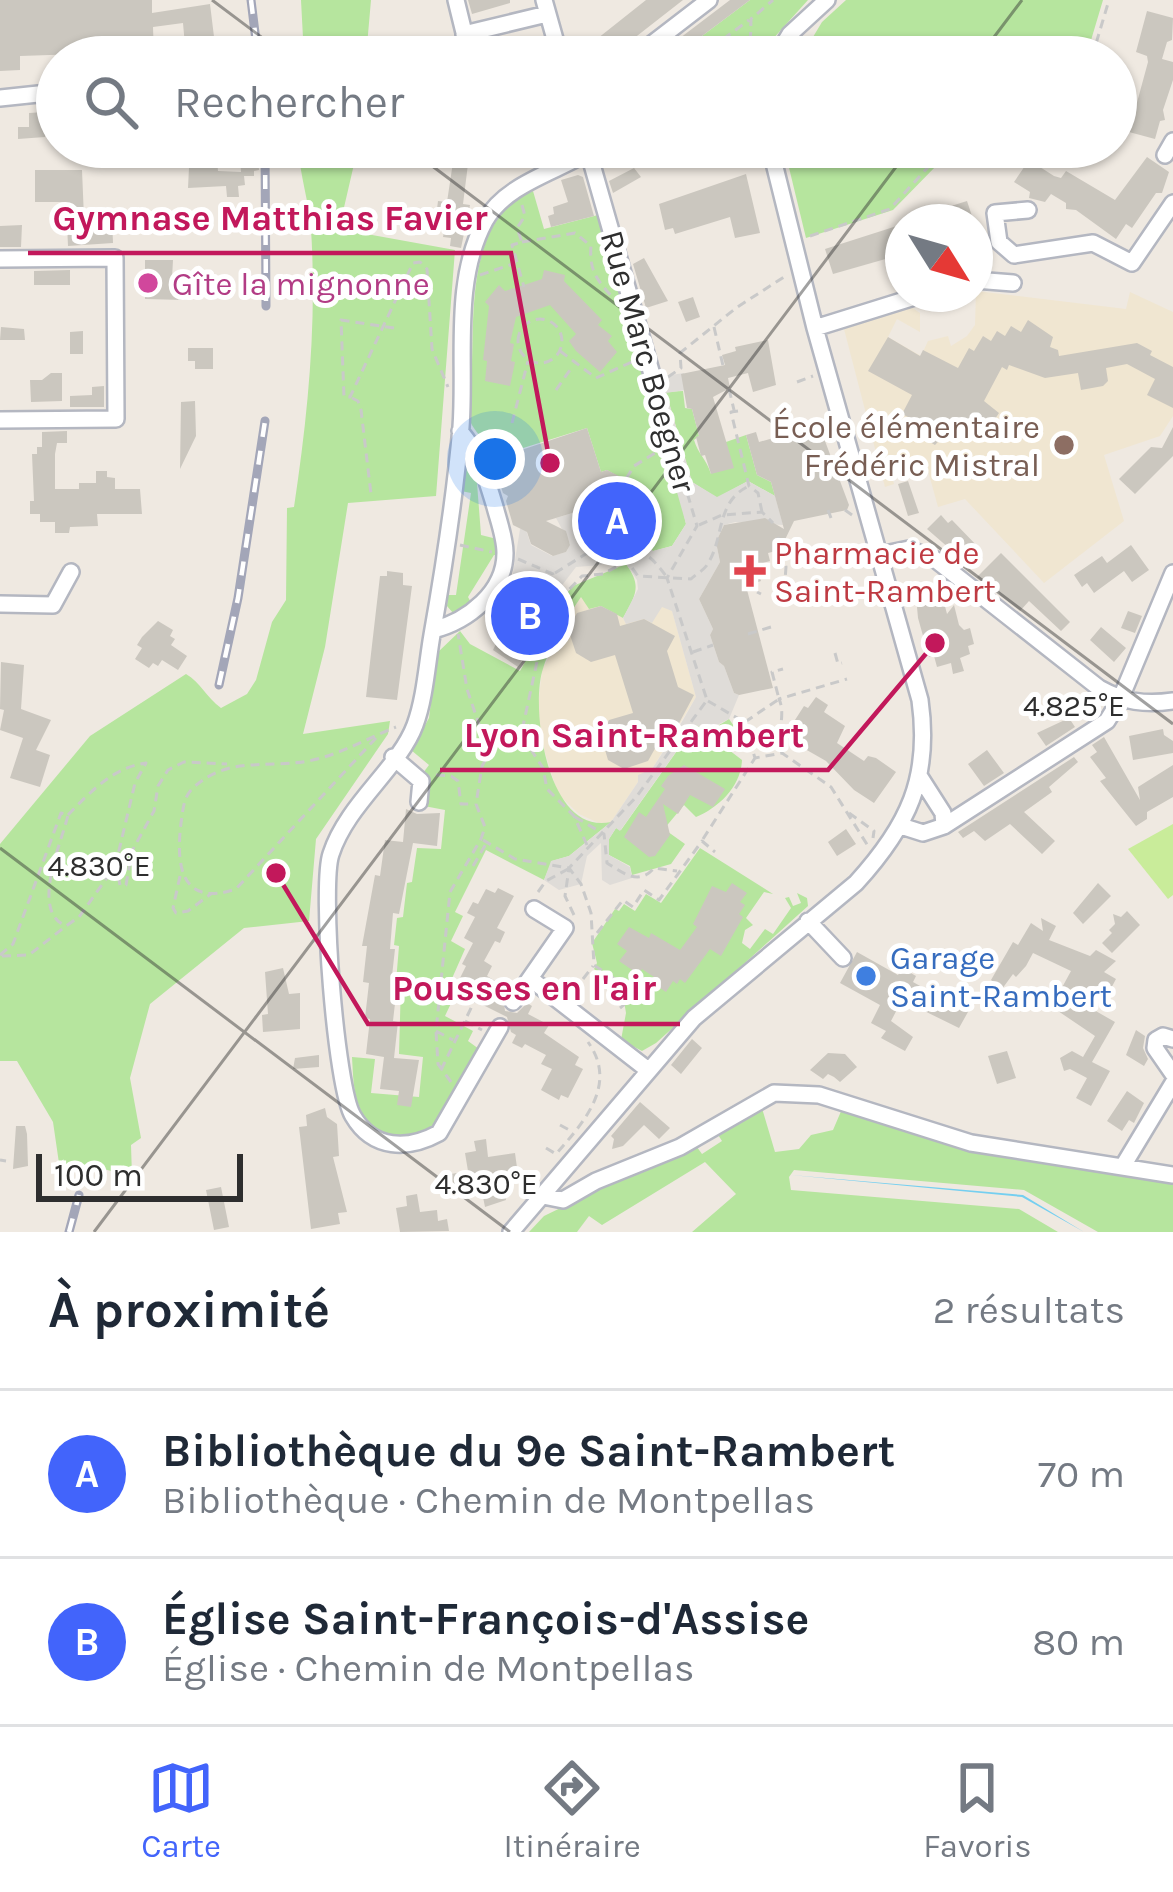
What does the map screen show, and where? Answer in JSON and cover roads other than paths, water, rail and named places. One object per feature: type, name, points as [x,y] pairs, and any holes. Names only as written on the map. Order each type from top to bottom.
[{"type":"street","points":[[456,0],[464,34],[545,7],[554,36]]},
{"type":"street","points":[[663,36],[710,0]]},
{"type":"street","points":[[789,36],[827,0]]},
{"type":"street","points":[[0,98],[36,94]]},
{"type":"street","points":[[495,1035],[440,1133],[405,1146],[391,1145],[363,1129],[346,1102],[329,959],[328,860],[360,800],[415,724],[460,431],[465,279],[484,223],[505,194],[561,168]]},
{"type":"street","name":"Rue Marc Boegner","points":[[595,168],[654,381]]},
{"type":"street","points":[[511,1232],[694,1018],[856,883],[875,848],[901,826],[920,777],[920,700],[775,168]]},
{"type":"street","points":[[1028,210],[995,213],[999,242],[1014,255],[1094,242],[1132,263],[1173,203]]},
{"type":"street","points":[[0,259],[116,258],[116,419],[0,420]]},
{"type":"street","points":[[993,281],[1013,283]]},
{"type":"street","points":[[815,328],[885,306]]},
{"type":"street","points":[[433,630],[458,620],[490,595],[506,555],[480,455],[460,431]]},
{"type":"street","points":[[880,555],[909,550],[936,560],[1120,700],[1173,701]]},
{"type":"street","points":[[0,604],[53,605],[71,572]]},
{"type":"street","points":[[901,826],[923,833],[944,826],[1107,721],[1173,573]]},
{"type":"street","points":[[393,758],[421,781],[419,802]]},
{"type":"street","points":[[920,777],[943,813],[944,826]]},
{"type":"street","points":[[513,1001],[565,928],[533,907]]},
{"type":"street","points":[[808,921],[843,958]]},
{"type":"street","points":[[526,984],[536,983],[548,991],[648,1070]]},
{"type":"street","points":[[1173,1039],[1163,1036],[1156,1040],[1155,1048],[1173,1074]]},
{"type":"street","points":[[1123,1166],[1173,1083]]},
{"type":"street","points":[[543,1196],[563,1200],[596,1181],[680,1147],[774,1093],[819,1095],[970,1143],[1173,1175]]},
{"type":"water","points":[[791,1175],[1023,1195],[1084,1232],[1022,1197]]},
{"type":"railway","points":[[251,0],[255,36]]},
{"type":"railway","points":[[265,168],[266,306]]},
{"type":"railway","points":[[219,685],[238,598],[265,421]]},
{"type":"railway","points":[[69,1232],[79,1195]]},
{"type":"place","name":"Gîte la mignonne","points":[[148,283]]},
{"type":"place","name":"École élémentaire Frédéric Mistral","points":[[1064,445]]},
{"type":"place","name":"Gymnase Matthias Favier","points":[[550,463]]},
{"type":"place","name":"Bibliothèque du 9e Saint-Rambert","points":[[617,521]]},
{"type":"place","name":"Pharmacie de Saint-Rambert","points":[[750,571]]},
{"type":"place","name":"Église Saint-François-d'Assise","points":[[530,616]]},
{"type":"place","name":"Lyon Saint-Rambert","points":[[935,643]]},
{"type":"place","name":"Pousses en l'air","points":[[276,873]]},
{"type":"place","name":"Garage Saint-Rambert","points":[[866,976]]}]
